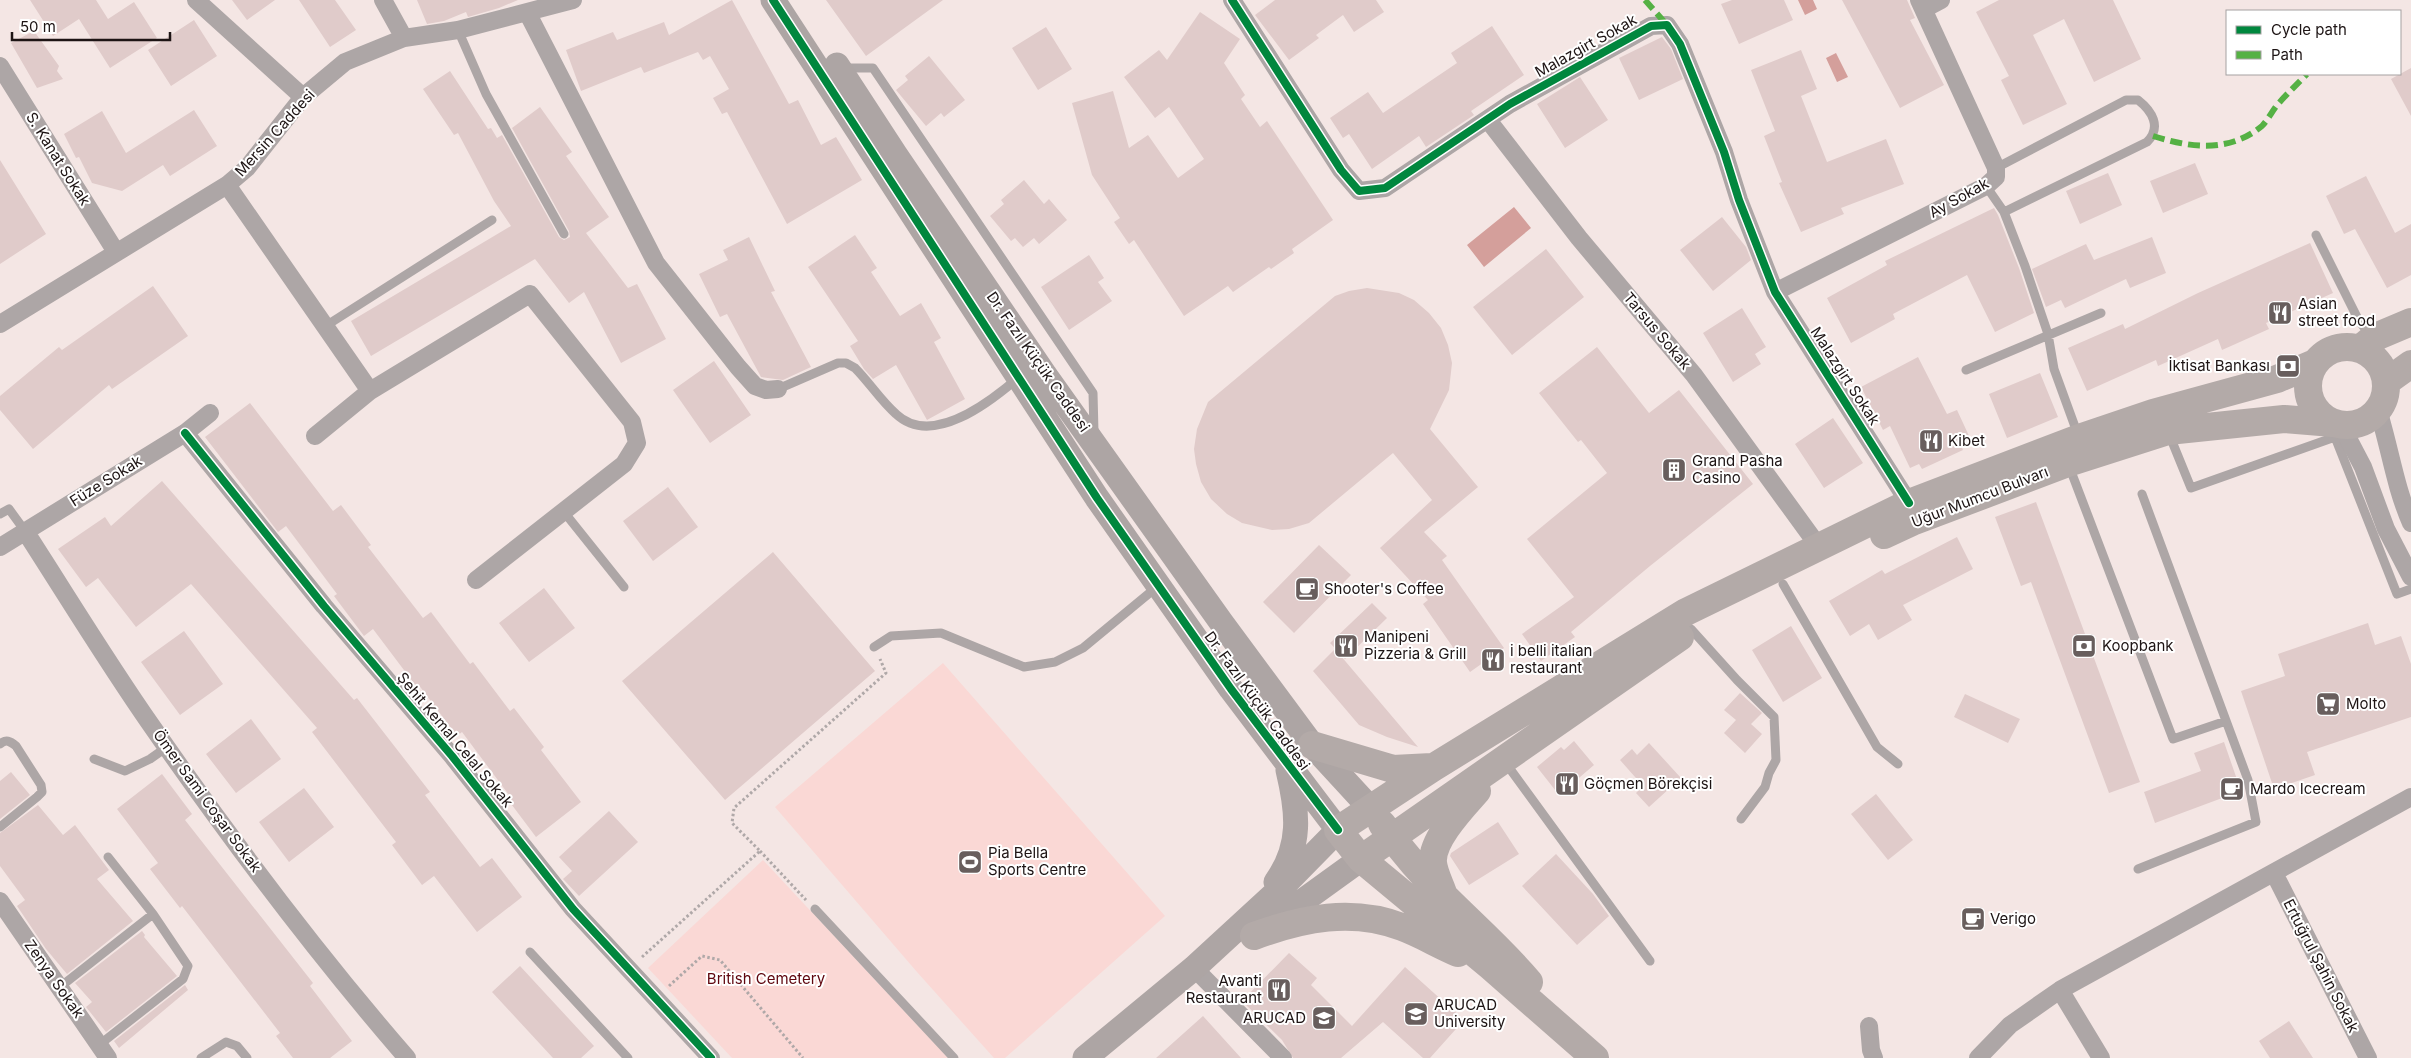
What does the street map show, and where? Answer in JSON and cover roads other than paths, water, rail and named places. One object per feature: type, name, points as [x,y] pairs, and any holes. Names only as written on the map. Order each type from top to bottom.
[{"type":"main road","points":[[2367,343],[2383,369],[2386,392],[2378,410],[2362,423],[2337,424],[2319,414],[2311,402],[2308,389],[2309,375],[2315,363],[2322,356],[2340,347],[2367,343],[2411,322]]},
{"type":"main road","name":"Uğur Mumcu Bulvarı","points":[[1651,646],[1686,612],[1909,503],[2080,438],[2152,413],[2277,379],[2315,363]]},
{"type":"main road","points":[[2386,382],[2411,364]]},
{"type":"main road","name":"Uğur Mumcu Bulvarı","points":[[1651,646],[1691,629],[1912,522],[2068,463],[2168,431],[2284,419],[2337,424]]},
{"type":"main road","points":[[1361,859],[1504,760],[1651,646]]},
{"type":"main road","points":[[1588,1051],[1490,966],[1361,859],[1338,830],[1434,767],[1651,646]]},
{"type":"main road","points":[[1312,745],[1393,769],[1434,767]]},
{"type":"main road","points":[[1444,896],[1433,863],[1437,844],[1457,815],[1504,760]]},
{"type":"main road","points":[[1370,808],[1392,838],[1444,896],[1505,954],[1588,1051]]},
{"type":"main road","points":[[1254,924],[1287,924],[1327,916],[1355,916],[1401,926],[1490,966]]},
{"type":"street","points":[[196,0],[303,97]]},
{"type":"street","points":[[384,0],[404,38]]},
{"type":"street","name":"Mersin Caddesi","points":[[0,324],[227,185],[247,168],[303,97],[345,62],[404,38],[458,30],[574,0]]},
{"type":"street","name":"Dr. Fazıl Küçük Caddesi","points":[[773,0],[815,62],[1018,378],[1158,586],[1286,765],[1338,830]]},
{"type":"street","name":"Dr. Fazıl Küçük Caddesi","points":[[794,0],[900,162],[1221,622],[1312,745],[1370,808]]},
{"type":"street","name":"Malazgirt Sokak","points":[[1232,0],[1340,170],[1359,191],[1385,188],[1510,104],[1651,26],[1667,25],[1680,44],[1720,143],[1775,292],[1909,503]]},
{"type":"street","points":[[1921,4],[1941,0]]},
{"type":"street","name":"Ay Sokak","points":[[1775,292],[1986,186],[1996,178],[1996,168],[1921,4]]},
{"type":"street","points":[[527,12],[656,263],[755,386],[766,390],[778,389]]},
{"type":"street","name":"S. Kanat Sokak","points":[[0,66],[116,252]]},
{"type":"street","name":"Tarsus Sokak","points":[[1488,120],[1579,238],[1694,374],[1819,547]]},
{"type":"street","points":[[227,185],[370,391]]},
{"type":"street","points":[[315,436],[370,391],[530,294],[632,422],[637,443],[624,464],[476,580]]},
{"type":"street","points":[[2378,410],[2387,438],[2399,495],[2411,522]]},
{"type":"street","name":"Füze Sokak","points":[[0,547],[185,433],[210,413]]},
{"type":"street","points":[[2337,424],[2363,467],[2386,529],[2410,578]]},
{"type":"street","name":"Şehit Kemal Celal Sokak","points":[[185,433],[324,606],[452,756],[573,909],[711,1058]]},
{"type":"street","name":"Ömer Sami Coşar Sokak","points":[[25,531],[167,747],[317,948],[359,1002],[407,1058]]},
{"type":"street","points":[[1254,924],[1287,866],[1296,832],[1295,800],[1286,765]]},
{"type":"street","points":[[1978,1058],[2010,1025],[2060,990],[2411,797]]},
{"type":"street","points":[[1254,924],[1338,830]]},
{"type":"street","points":[[1085,1058],[1194,968],[1254,924],[1361,859]]},
{"type":"street","name":"Ertuğrul Şahin Sokak","points":[[2274,873],[2368,1058]]},
{"type":"street","name":"Zenya Sokak","points":[[0,901],[104,1051]]},
{"type":"street","points":[[1194,968],[1283,1058]]},
{"type":"street","points":[[2060,990],[2101,1058]]},
{"type":"street","points":[[1869,1026],[1871,1050],[1874,1058]]},
{"type":"lane","points":[[458,30],[486,94],[534,177],[564,234]]},
{"type":"lane","points":[[1996,168],[2126,100],[2138,100],[2148,108],[2156,124],[2153,136],[2147,142],[2004,212]]},
{"type":"lane","points":[[1986,186],[2004,212],[2048,334],[2054,369],[2080,438]]},
{"type":"lane","points":[[324,327],[492,220]]},
{"type":"lane","points":[[2316,235],[2359,321],[2367,343]]},
{"type":"lane","points":[[1966,370],[2101,313]]},
{"type":"lane","points":[[778,389],[832,364],[846,363],[855,368],[896,414],[916,425],[926,426],[962,418],[990,402],[1018,378]]},
{"type":"lane","points":[[2168,431],[2190,488],[2335,437],[2397,594],[2410,578]]},
{"type":"lane","points":[[2068,463],[2173,739],[2226,722]]},
{"type":"lane","points":[[2138,869],[2256,822],[2248,780],[2142,494]]},
{"type":"lane","points":[[0,514],[9,509],[25,531]]},
{"type":"lane","points":[[564,512],[624,587]]},
{"type":"lane","points":[[1783,584],[1877,747],[1898,764]]},
{"type":"lane","points":[[874,647],[891,636],[941,634],[1024,667],[1055,662],[1083,648],[1158,586]]},
{"type":"lane","points":[[1691,629],[1737,680],[1774,716],[1776,760],[1769,773],[1766,787],[1741,819]]},
{"type":"lane","points":[[0,744],[4,741],[10,741],[16,746],[41,785],[42,792],[0,826]]},
{"type":"lane","points":[[94,759],[125,771],[150,759],[167,747]]},
{"type":"lane","points":[[1504,760],[1650,961]]},
{"type":"lane","points":[[104,1051],[183,979],[187,973],[188,966],[153,914],[108,857]]},
{"type":"lane","points":[[815,909],[954,1058]]},
{"type":"lane","points":[[60,988],[153,914]]},
{"type":"lane","points":[[530,952],[628,1058]]},
{"type":"lane","points":[[201,1058],[226,1042],[237,1046],[247,1058]]},
{"type":"place","name":"Asian street food","points":[[2280,313]]},
{"type":"place","name":"İktisat Bankası","points":[[2288,366]]},
{"type":"place","name":"Kibet","points":[[1931,441]]},
{"type":"place","name":"Grand Pasha Casino","points":[[1674,470]]},
{"type":"place","name":"Shooter's Coffee","points":[[1307,589]]},
{"type":"place","name":"Manipeni Pizzeria & Grill","points":[[1346,646]]},
{"type":"place","name":"Koopbank","points":[[2084,646]]},
{"type":"place","name":"i belli italian restaurant","points":[[1493,660]]},
{"type":"place","name":"Molto","points":[[2328,704]]},
{"type":"place","name":"Göçmen Börekçisi","points":[[1567,784]]},
{"type":"place","name":"Mardo Icecream","points":[[2232,789]]},
{"type":"place","name":"Pia Bella Sports Centre","points":[[970,862]]},
{"type":"place","name":"Verigo","points":[[1973,919]]},
{"type":"place","name":"Avanti Restaurant","points":[[1279,990]]},
{"type":"place","name":"ARUCAD University","points":[[1416,1014]]},
{"type":"place","name":"ARUCAD","points":[[1324,1018]]},
{"type":"park label","name":"British Cemetery","points":[[766,979]]}]
